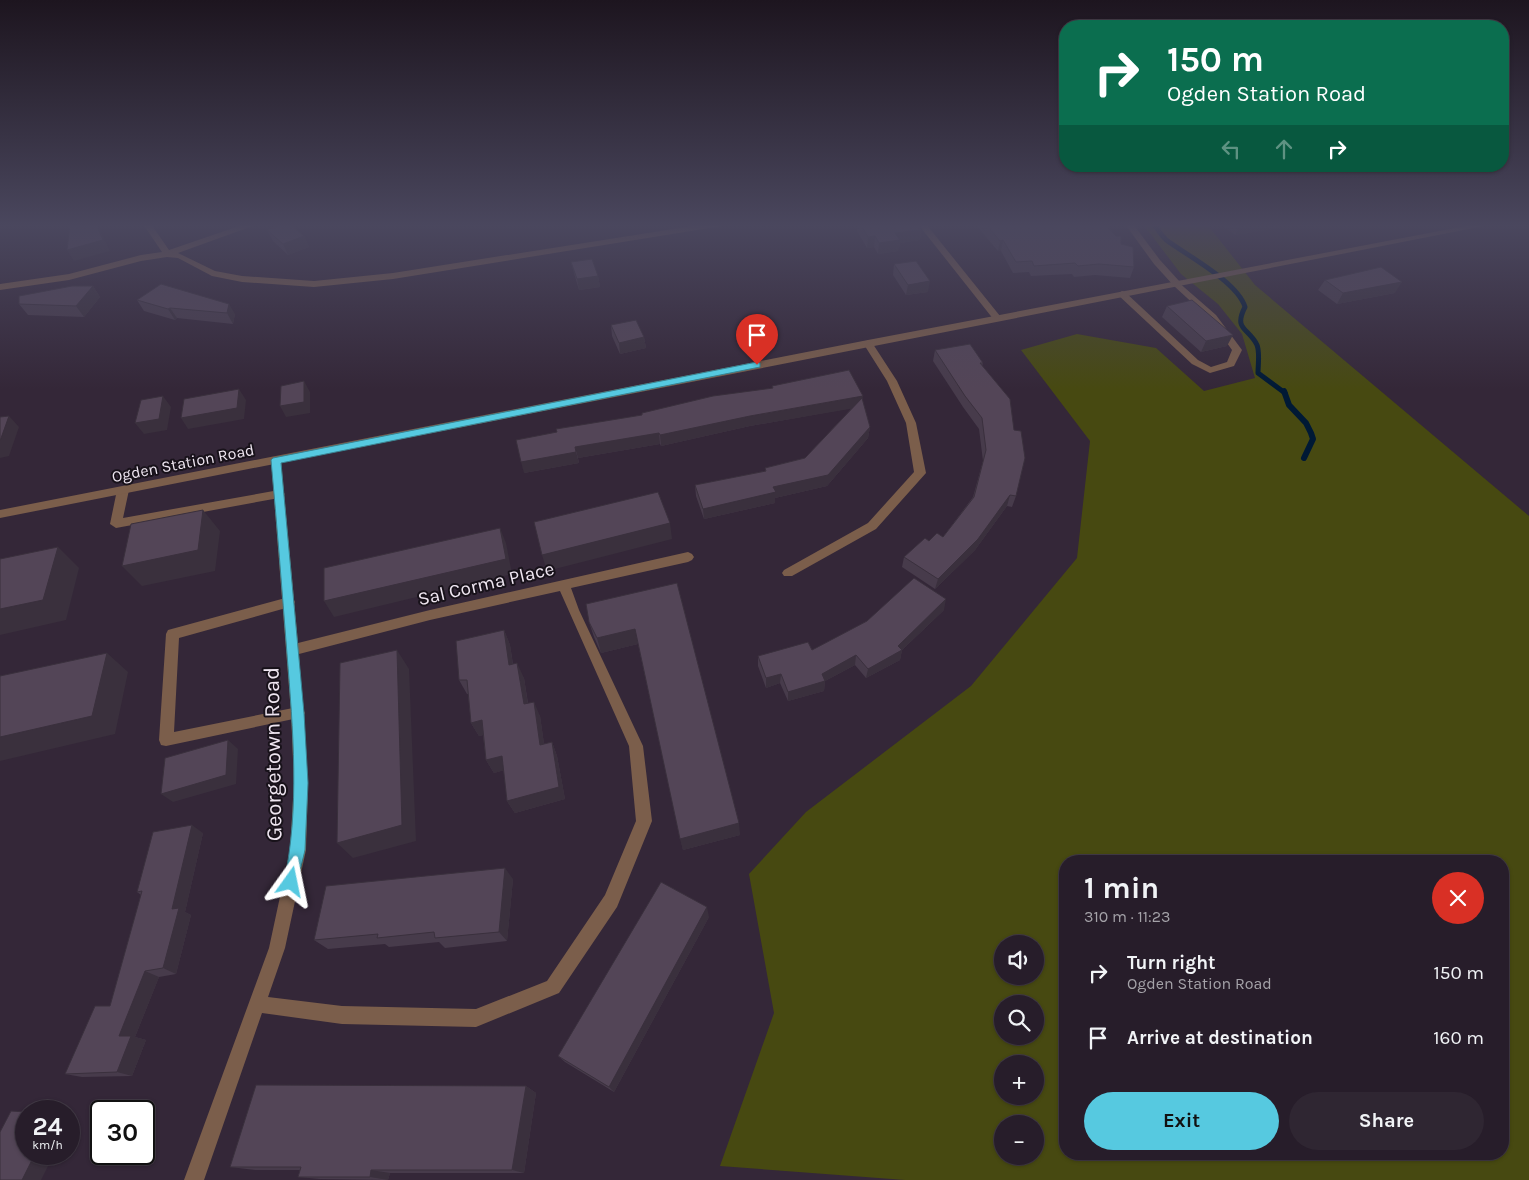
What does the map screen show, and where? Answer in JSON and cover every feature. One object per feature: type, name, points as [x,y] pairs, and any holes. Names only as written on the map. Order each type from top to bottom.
[{"type":"street","points":[[0,287],[55,279]]},
{"type":"street","points":[[243,279],[314,284],[363,279]]},
{"type":"street","points":[[966,279],[997,318]]},
{"type":"street","points":[[1122,294],[1196,362],[1210,370],[1232,364],[1238,350],[1213,317],[1173,279]]},
{"type":"street","name":"Ogden Station Road","points":[[0,514],[1202,279]]},
{"type":"street","points":[[788,573],[872,526],[920,473],[911,424],[892,381],[868,343]]},
{"type":"street","name":"Georgetown Road","points":[[194,1180],[277,948],[298,850],[301,783],[298,713],[276,460]]},
{"type":"street","points":[[123,490],[116,524],[279,494]]},
{"type":"street","name":"Sal Corma Place","points":[[293,650],[430,615],[688,557]]},
{"type":"street","points":[[257,1004],[342,1015],[476,1018],[553,987],[611,901],[644,821],[636,746],[572,610],[564,586]]},
{"type":"street","points":[[289,602],[174,634],[166,740],[298,713]]},
{"type":"shaded area","points":[[1187,279],[1250,279],[1529,516],[1529,1180],[905,1180],[720,1166],[774,1013],[749,874],[806,812],[971,686],[1077,558],[1090,441],[1021,350],[1077,334],[1156,348],[1204,391],[1255,378],[1242,334],[1218,304]]},
{"type":"building","points":[[904,279],[929,279],[930,281],[908,285]]},
{"type":"building","points":[[1398,279],[1402,282],[1343,293],[1325,280]]},
{"type":"building","points":[[161,284],[229,304],[227,313],[168,309],[137,300]]},
{"type":"building","points":[[72,286],[93,286],[76,306],[19,304],[19,296]]},
{"type":"building","points":[[1192,300],[1233,335],[1206,341],[1167,306]]},
{"type":"building","points":[[636,320],[644,337],[619,343],[611,325]]},
{"type":"building","points":[[970,344],[983,363],[980,363],[1010,399],[1014,430],[1021,431],[1025,458],[1016,496],[1010,495],[978,539],[938,579],[904,557],[925,538],[929,541],[937,533],[943,537],[974,497],[986,450],[982,418],[935,350]]},
{"type":"building","points":[[849,370],[863,396],[750,416],[660,435],[659,433],[575,447],[576,452],[521,462],[516,440],[557,432],[556,429],[642,415],[642,413],[713,396],[773,388],[772,386]]},
{"type":"building","points":[[304,381],[304,402],[280,406],[281,386]]},
{"type":"building","points":[[239,389],[237,408],[181,418],[184,399]]},
{"type":"building","points":[[163,396],[159,419],[135,423],[141,400]]},
{"type":"building","points":[[862,398],[870,427],[828,475],[773,487],[776,492],[703,509],[695,485],[766,471],[765,468],[805,458]]},
{"type":"building","points":[[9,416],[0,441],[0,417]]},
{"type":"building","points":[[658,492],[670,523],[542,555],[534,522]]},
{"type":"building","points":[[203,510],[198,550],[122,566],[131,524]]},
{"type":"building","points":[[500,528],[506,559],[324,601],[324,568]]},
{"type":"building","points":[[58,547],[43,600],[0,609],[0,559]]},
{"type":"building","points":[[914,578],[946,599],[898,646],[902,650],[868,669],[856,655],[822,674],[825,681],[788,692],[781,674],[766,678],[758,656],[808,642],[812,650],[867,621]]},
{"type":"building","points":[[677,583],[739,823],[680,839],[635,629],[597,638],[589,622],[586,604]]},
{"type":"building","points":[[504,630],[509,665],[517,663],[524,704],[534,702],[540,745],[552,742],[559,787],[507,801],[502,756],[486,760],[482,720],[471,723],[467,680],[459,680],[456,641]]},
{"type":"building","points":[[397,650],[402,825],[337,843],[340,663]]},
{"type":"building","points":[[107,653],[92,716],[0,737],[0,676]]},
{"type":"building","points":[[228,740],[226,775],[161,794],[165,758]]},
{"type":"building","points":[[192,825],[172,909],[179,908],[163,968],[145,971],[119,1036],[131,1036],[117,1072],[65,1074],[95,1006],[110,1006],[142,891],[137,892],[153,832]]},
{"type":"building","points":[[505,868],[499,932],[435,938],[434,932],[377,938],[378,934],[314,940],[326,886]]},
{"type":"building","points":[[661,882],[707,907],[609,1087],[558,1056]]},
{"type":"building","points":[[256,1085],[526,1086],[512,1170],[371,1170],[370,1177],[298,1177],[301,1167],[230,1167]]},
{"type":"building","points":[[11,1111],[15,1111],[15,1165],[30,1165],[22,1180],[0,1180],[0,1132]]},
{"type":"waterway","points":[[1222,279],[1241,298],[1245,307],[1241,325],[1257,345],[1259,355],[1258,373],[1285,393]]},
{"type":"waterway","points":[[1285,393],[1289,405],[1306,423],[1313,439],[1304,458]]},
{"type":"route","points":[[291,882],[298,850],[301,783],[298,713],[276,460],[757,365]]}]
